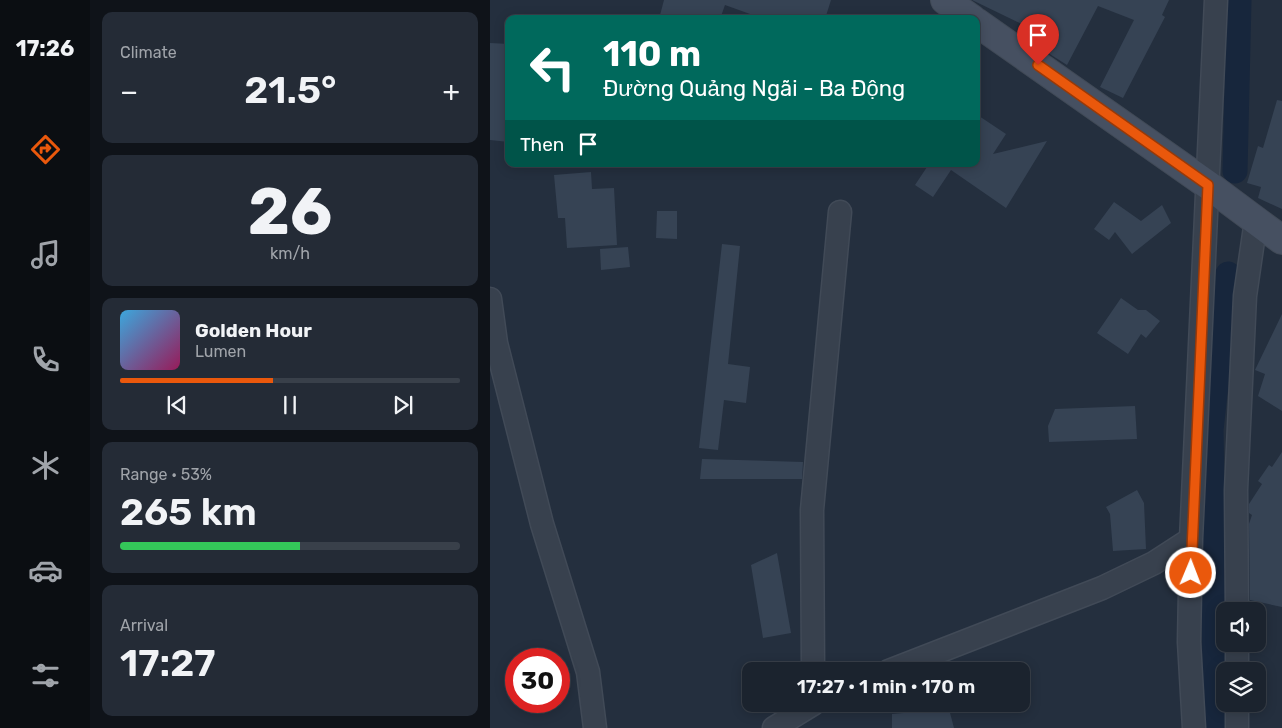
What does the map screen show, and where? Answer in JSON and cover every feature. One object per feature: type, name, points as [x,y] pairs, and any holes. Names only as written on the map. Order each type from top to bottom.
[{"type":"main road","points":[[945,0],[966,15]]},
{"type":"main road","points":[[980,25],[1208,185],[1282,240]]},
{"type":"street","points":[[1194,728],[1190,642],[1191,539],[1216,0]]},
{"type":"street","points":[[813,662],[812,510],[840,212]]},
{"type":"street","points":[[1237,602],[1236,490],[1244,306],[1256,220]]},
{"type":"street","points":[[490,299],[496,342],[542,524],[588,672],[595,728]]},
{"type":"street","points":[[912,662],[1102,588],[1154,563],[1191,539]]},
{"type":"street","points":[[774,728],[800,712]]},
{"type":"street","points":[[1237,712],[1237,728]]},
{"type":"building","points":[[664,0],[831,0],[826,15],[753,15],[725,5],[721,15],[660,15]]},
{"type":"building","points":[[972,0],[1169,0],[1162,15],[1165,17],[1123,98],[1100,87],[1134,20],[1098,6],[1067,65],[1034,44],[1040,33]]},
{"type":"building","points":[[490,43],[505,44],[505,142],[490,140]]},
{"type":"building","points":[[1277,100],[1282,101],[1282,209],[1258,198],[1261,187],[1247,183],[1258,146],[1263,148]]},
{"type":"building","points":[[980,117],[1006,134],[993,154],[1047,141],[1006,208],[951,170],[933,197],[915,185],[927,167],[980,167]]},
{"type":"building","points":[[591,172],[592,189],[614,188],[617,245],[567,248],[565,218],[558,218],[554,175]]},
{"type":"building","points":[[1114,202],[1141,221],[1162,205],[1171,223],[1132,254],[1115,232],[1109,240],[1094,229]]},
{"type":"building","points":[[657,211],[677,211],[677,239],[656,238]]},
{"type":"building","points":[[722,244],[740,246],[728,364],[750,367],[746,403],[724,400],[718,450],[699,448]]},
{"type":"building","points":[[628,247],[630,267],[601,270],[600,249]]},
{"type":"building","points":[[1121,298],[1138,310],[1146,310],[1160,321],[1146,338],[1141,334],[1128,354],[1097,333]]},
{"type":"building","points":[[1282,314],[1282,411],[1258,396],[1265,374],[1255,370]]},
{"type":"building","points":[[1135,406],[1137,439],[1049,442],[1048,426],[1055,409]]},
{"type":"building","points":[[1282,452],[1282,607],[1250,600],[1249,524],[1252,515],[1249,513],[1249,504],[1262,484],[1258,481],[1269,465],[1272,467]]},
{"type":"building","points":[[702,459],[803,462],[802,479],[700,479]]},
{"type":"building","points":[[1137,490],[1144,503],[1146,549],[1113,551],[1110,514],[1106,507]]},
{"type":"building","points":[[777,553],[791,633],[763,638],[751,565]]},
{"type":"building","points":[[950,712],[954,728],[892,728],[892,714]]},
{"type":"waterway","points":[[1235,171],[1239,0]]},
{"type":"waterway","points":[[1216,728],[1211,430],[1228,274]]},
{"type":"route","points":[[1038,65],[1208,185],[1191,573]]}]
